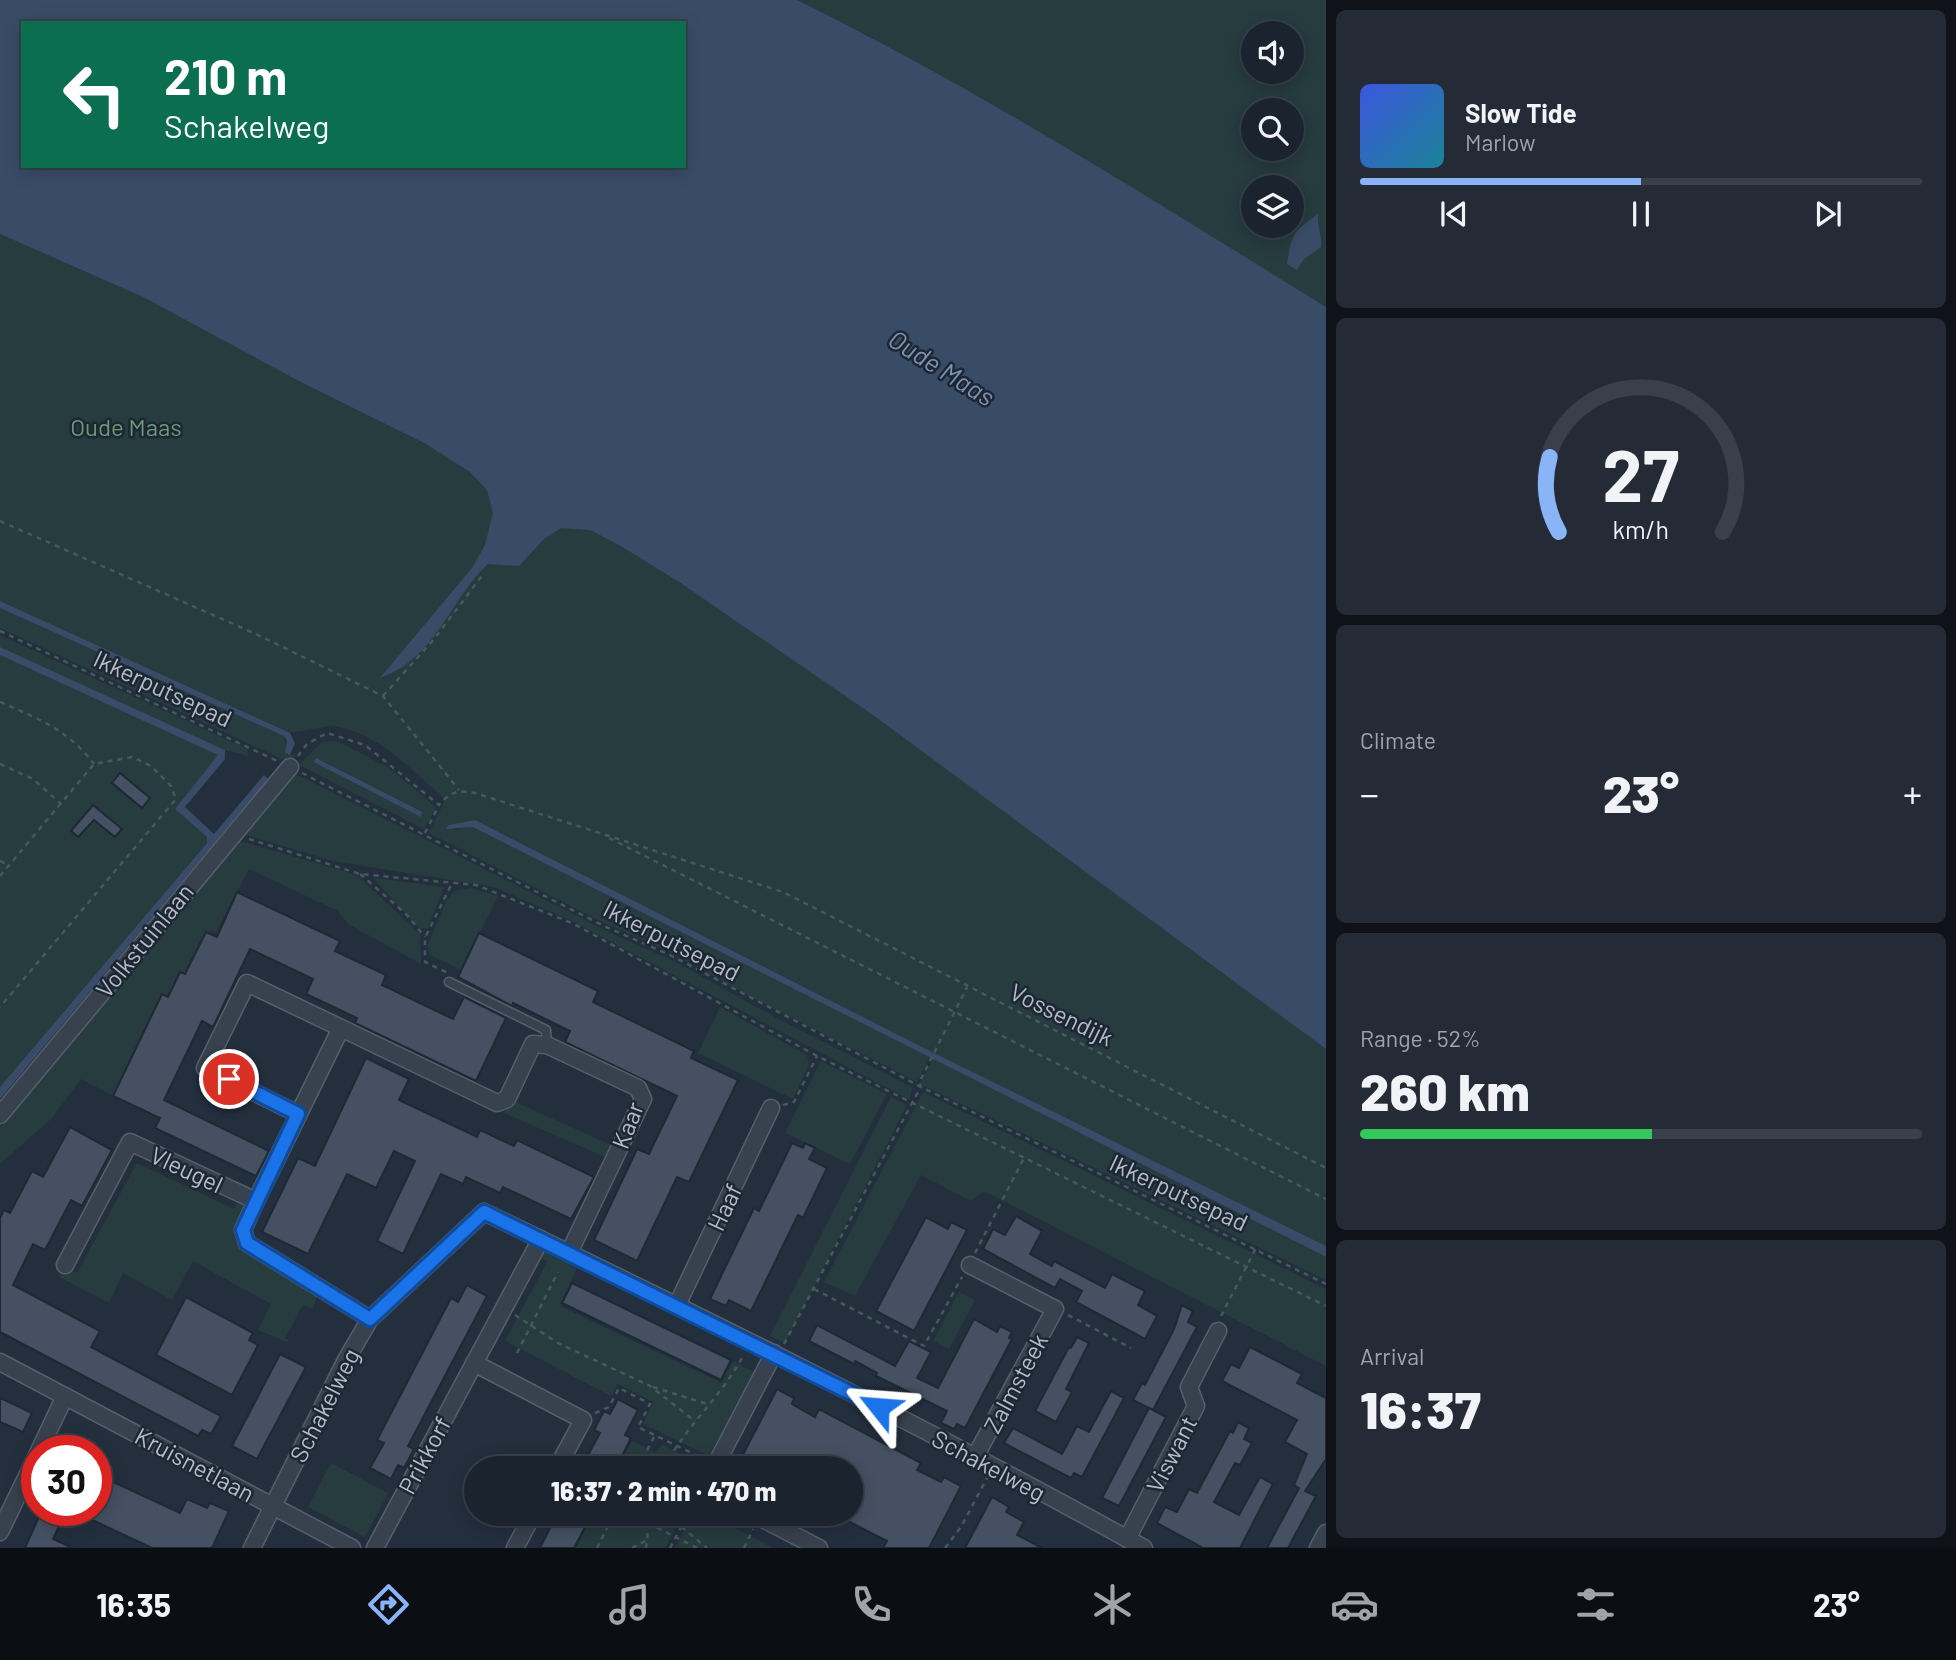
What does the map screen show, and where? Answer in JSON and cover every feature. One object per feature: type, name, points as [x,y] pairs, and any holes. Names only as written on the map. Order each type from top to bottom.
[{"type":"street","name":"Volkstuinlaan","points":[[0,1115],[290,766]]},
{"type":"street","points":[[298,1114],[205,1068],[247,984],[497,1103],[507,1100],[533,1044],[547,1045]]},
{"type":"street","points":[[341,1028],[243,1230],[247,1243],[370,1319]]},
{"type":"street","name":"Kaar","points":[[547,1045],[638,1088],[643,1099],[569,1253]]},
{"type":"street","name":"Haaf","points":[[677,1305],[771,1108]]},
{"type":"street","name":"Vleugel","points":[[65,1265],[130,1142],[256,1201]]},
{"type":"street","name":"Schakelweg","points":[[252,1548],[346,1360],[370,1319],[484,1212],[774,1353],[993,1465],[1144,1548]]},
{"type":"street","name":"Prikkorf","points":[[375,1548],[541,1239]]},
{"type":"street","name":"Zalmsteek","points":[[970,1265],[1055,1309],[975,1457]]},
{"type":"street","name":"Viswant","points":[[1127,1539],[1196,1406],[1189,1387],[1218,1331]]},
{"type":"street","points":[[721,1456],[774,1353]]},
{"type":"street","name":"Kruisnetlaan","points":[[0,1362],[352,1548]]},
{"type":"street","points":[[474,1363],[583,1420],[564,1456]]},
{"type":"street","points":[[47,1435],[65,1396]]},
{"type":"street","points":[[0,1532],[21,1488]]},
{"type":"street","points":[[515,1548],[527,1526]]},
{"type":"street","points":[[776,1526],[819,1548]]},
{"type":"street","points":[[1318,1548],[1326,1532]]},
{"type":"lane","name":"Kaar","points":[[449,982],[546,1030],[547,1045]]},
{"type":"path","points":[[0,521],[256,634],[383,696],[459,790],[600,833],[1326,1199]]},
{"type":"path","points":[[383,696],[435,638],[485,573]]},
{"type":"path","name":"Ikkerputsepad","points":[[0,631],[290,766],[606,927],[670,955],[921,1087],[1326,1284]]},
{"type":"path","points":[[0,702],[57,727],[80,746],[94,764]]},
{"type":"path","points":[[290,766],[307,744],[327,733],[365,745],[439,804]]},
{"type":"path","points":[[0,876],[94,764],[132,757],[151,766],[171,786],[176,799],[0,1007]]},
{"type":"path","points":[[0,764],[33,779],[61,804]]},
{"type":"path","points":[[424,834],[439,804],[448,795],[459,790]]},
{"type":"path","points":[[232,833],[360,874],[452,883],[492,890],[572,923],[817,1056],[1326,1306]]},
{"type":"path","name":"Vossendijk","points":[[600,833],[783,892],[1326,1168]]},
{"type":"path","points":[[0,861],[9,865]]},
{"type":"path","points":[[360,874],[406,914],[425,937]]},
{"type":"path","points":[[449,982],[451,974],[425,962],[425,937],[452,883]]},
{"type":"path","points":[[774,1353],[786,1343],[921,1087],[919,1083],[967,987]]},
{"type":"path","points":[[771,1108],[794,1102],[817,1056]]},
{"type":"path","points":[[814,1289],[924,1346],[970,1265],[1025,1157]]},
{"type":"path","points":[[1218,1331],[1215,1327],[1256,1248]]},
{"type":"path","points":[[517,1353],[558,1272]]},
{"type":"path","points":[[505,1309],[558,1343],[650,1386],[710,1405]]},
{"type":"path","name":"Zalmsteek","points":[[1055,1309],[1131,1348]]},
{"type":"path","points":[[671,1456],[695,1421],[733,1376],[751,1342]]},
{"type":"path","points":[[650,1386],[695,1421]]},
{"type":"path","points":[[583,1420],[608,1407],[619,1388],[650,1404],[638,1427],[695,1456]]},
{"type":"path","points":[[644,1456],[654,1436]]},
{"type":"path","points":[[945,1548],[961,1527],[993,1465]]},
{"type":"path","points":[[597,1548],[608,1526]]},
{"type":"path","points":[[646,1548],[648,1526]]},
{"type":"path","points":[[654,1526],[697,1548]]},
{"type":"path","points":[[670,1548],[682,1526],[707,1548]]},
{"type":"path","points":[[744,1548],[752,1526]]},
{"type":"path","points":[[632,1548],[647,1540]]},
{"type":"green space","points":[[797,0],[1326,0],[1326,307],[867,35]]},
{"type":"green space","name":"Oude Maas","points":[[0,234],[143,297],[619,545],[711,603],[890,725],[1326,1049],[1326,1247],[932,1052],[476,820],[449,825],[455,830],[473,826],[930,1057],[917,1082],[670,952],[600,921],[429,833],[444,802],[443,797],[393,754],[365,736],[333,726],[290,733],[0,601]]},
{"type":"green space","points":[[0,608],[284,736],[287,755],[295,755],[291,761],[286,761],[0,628]]},
{"type":"green space","points":[[0,635],[247,749],[248,756],[225,750],[0,647]]},
{"type":"green space","points":[[0,655],[219,755],[175,809],[207,837],[207,843],[0,1087]]},
{"type":"green space","points":[[337,741],[389,768],[436,807],[424,829],[299,765],[322,742]]},
{"type":"green space","points":[[294,773],[619,937],[674,961],[769,1014],[912,1087],[910,1100],[572,921],[494,887],[333,861],[239,833]]},
{"type":"green space","points":[[237,840],[351,873],[361,879],[420,934],[421,964],[348,924],[338,911],[249,869],[216,932],[210,930],[176,995],[169,991],[118,1098],[81,1079],[51,1119],[0,1164],[0,1128]]},
{"type":"green space","points":[[373,878],[444,887],[428,928],[419,928]]},
{"type":"green space","points":[[470,888],[498,896],[461,970],[430,955],[427,946],[446,902],[454,891]]},
{"type":"green space","points":[[720,1007],[807,1055],[809,1064],[793,1099],[698,1053]]},
{"type":"green space","points":[[933,1059],[1326,1257],[1326,1280],[920,1084]]},
{"type":"green space","points":[[821,1061],[887,1094],[850,1164],[785,1133]]},
{"type":"green space","points":[[923,1092],[1326,1289],[1326,1366],[984,1191],[971,1201],[921,1175],[855,1296],[824,1282]]},
{"type":"green space","points":[[891,1097],[907,1105],[785,1343],[770,1336]]},
{"type":"green space","points":[[511,1100],[611,1145],[605,1157],[504,1113]]},
{"type":"green space","points":[[137,1163],[234,1209],[239,1200],[245,1210],[234,1234],[238,1245],[318,1296],[312,1309],[303,1305],[285,1338],[289,1340],[287,1342],[258,1330],[271,1304],[193,1261],[172,1300],[123,1273],[109,1303],[59,1277],[64,1267],[77,1273]]},
{"type":"green space","points":[[545,1253],[577,1268],[560,1306],[722,1383],[733,1361],[754,1372],[709,1456],[643,1424],[653,1402],[618,1384],[611,1396],[505,1341],[546,1264],[547,1261],[538,1256]]},
{"type":"green space","points":[[959,1292],[975,1300],[949,1349],[933,1341]]},
{"type":"green space","points":[[632,1441],[656,1453],[662,1444],[685,1456],[624,1456]]},
{"type":"green space","points":[[331,1463],[388,1493],[365,1537],[308,1507]]},
{"type":"green space","points":[[588,1526],[677,1526],[665,1548],[576,1548]]},
{"type":"green space","points":[[687,1526],[730,1526],[773,1548],[675,1548]]},
{"type":"water","points":[[0,0],[797,0],[999,108],[1326,307],[1326,1049],[873,715],[682,584],[590,530],[561,528],[544,539],[519,566],[488,564],[429,643],[399,669],[380,678],[472,568],[485,545],[493,513],[487,490],[470,472],[426,444],[299,381],[143,297],[0,234]]},
{"type":"water","points":[[1318,214],[1321,247],[1303,260],[1297,270],[1287,264],[1293,238],[1304,238],[1304,224]]},
{"type":"water","points":[[0,601],[290,733],[295,743],[290,755],[285,753],[287,740],[284,736],[0,608]]},
{"type":"water","points":[[0,647],[225,750],[225,759],[185,807],[214,834],[264,775],[268,779],[0,1099],[0,1087],[207,843],[207,837],[175,809],[218,755],[0,655]]},
{"type":"water","points":[[316,758],[422,812],[421,817],[314,762]]},
{"type":"water","points":[[475,820],[932,1052],[1326,1246],[1326,1257],[473,827],[446,829],[448,825]]},
{"type":"building","points":[[120,773],[150,798],[142,808],[112,783]]},
{"type":"building","points":[[93,805],[122,829],[115,837],[94,820],[78,837],[71,831]]},
{"type":"building","points":[[237,892],[340,941],[335,951],[386,975],[382,985],[453,1019],[464,997],[506,1018],[476,1081],[355,1023],[357,1018],[306,994],[313,979],[250,949],[213,1027],[202,1021],[164,1100],[269,1151],[256,1176],[155,1128],[160,1118],[113,1096],[162,994],[168,997],[180,972],[185,974],[206,932],[217,937]]},
{"type":"building","points":[[479,933],[598,991],[593,1002],[694,1051],[691,1058],[738,1080],[689,1182],[677,1177],[637,1261],[594,1240],[637,1149],[649,1154],[677,1096],[565,1042],[570,1031],[513,1003],[512,1006],[458,977]]},
{"type":"building","points":[[366,1058],[409,1079],[399,1100],[477,1137],[480,1130],[514,1146],[517,1140],[594,1177],[571,1219],[503,1187],[500,1193],[466,1177],[463,1184],[441,1174],[403,1254],[377,1241],[415,1161],[394,1151],[376,1188],[347,1174],[308,1254],[262,1232],[298,1158],[315,1166]]},
{"type":"building","points":[[70,1127],[112,1150],[82,1206],[71,1200],[45,1250],[33,1244],[13,1285],[100,1331],[91,1347],[221,1416],[211,1434],[202,1430],[198,1436],[0,1332],[0,1218],[4,1210],[10,1213],[32,1171],[43,1177]]},
{"type":"building","points":[[792,1143],[803,1148],[805,1143],[815,1148],[809,1159],[827,1168],[803,1218],[798,1215],[751,1311],[729,1300],[726,1306],[710,1299],[754,1208],[759,1211]]},
{"type":"building","points":[[1016,1216],[1042,1231],[1030,1254],[1052,1266],[1054,1261],[1105,1288],[1112,1274],[1145,1291],[1138,1305],[1157,1316],[1145,1339],[1076,1302],[1082,1291],[1060,1279],[1055,1288],[983,1249],[993,1229],[1005,1235]]},
{"type":"building","points":[[926,1217],[948,1229],[951,1222],[967,1230],[914,1331],[876,1311]]},
{"type":"building","points":[[572,1283],[731,1360],[721,1380],[562,1303]]},
{"type":"building","points":[[467,1285],[487,1296],[408,1446],[414,1449],[404,1468],[398,1465],[391,1479],[370,1468],[384,1443],[377,1440],[451,1298],[458,1302]]},
{"type":"building","points":[[186,1297],[253,1333],[249,1340],[258,1345],[232,1395],[156,1355]]},
{"type":"building","points":[[1182,1305],[1193,1311],[1188,1322],[1197,1327],[1153,1410],[1133,1400],[1142,1383],[1145,1385],[1174,1329]]},
{"type":"building","points":[[974,1319],[997,1332],[1000,1326],[1012,1332],[1009,1338],[1012,1339],[965,1428],[957,1424],[954,1429],[941,1423],[947,1411],[876,1376],[877,1373],[855,1361],[854,1364],[809,1341],[817,1325],[895,1366],[909,1341],[931,1352],[917,1378],[938,1388]]},
{"type":"building","points":[[1077,1337],[1089,1343],[1066,1389],[1072,1392],[1056,1422],[1035,1411]]},
{"type":"building","points":[[1250,1347],[1302,1374],[1297,1383],[1326,1398],[1326,1459],[1305,1491],[1316,1496],[1288,1548],[1267,1548],[1299,1488],[1294,1485],[1307,1454],[1285,1442],[1297,1420],[1222,1381],[1231,1364],[1239,1368]]},
{"type":"building","points":[[280,1354],[306,1367],[257,1459],[232,1446]]},
{"type":"building","points":[[777,1389],[794,1398],[792,1404],[815,1417],[819,1409],[921,1463],[917,1470],[941,1482],[944,1477],[961,1486],[929,1548],[883,1548],[887,1541],[858,1526],[863,1526],[863,1456],[742,1456]]},
{"type":"building","points":[[1111,1391],[1124,1398],[1082,1477],[1074,1473],[1071,1478],[1004,1443],[1013,1428],[1062,1454],[1077,1426],[1089,1432]]},
{"type":"building","points":[[0,1398],[32,1413],[23,1432],[0,1422]]},
{"type":"building","points":[[618,1399],[638,1410],[625,1435],[631,1438],[622,1456],[588,1456],[600,1433],[594,1430],[604,1411],[610,1414]]},
{"type":"building","points":[[1149,1408],[1166,1417],[1119,1506],[1102,1498]]},
{"type":"building","points":[[1238,1422],[1249,1428],[1244,1439],[1252,1443],[1240,1465],[1235,1463],[1214,1502],[1239,1515],[1260,1477],[1273,1484],[1240,1548],[1203,1548],[1157,1523],[1165,1507],[1177,1512],[1189,1489],[1197,1493],[1230,1431],[1233,1433]]},
{"type":"building","points":[[112,1481],[180,1513],[187,1499],[207,1508],[210,1503],[229,1511],[212,1548],[152,1548],[105,1526],[112,1526]]},
{"type":"building","points":[[992,1497],[1009,1507],[1006,1512],[1024,1522],[1017,1535],[1042,1548],[965,1548]]},
{"type":"building","points":[[35,1526],[59,1526],[53,1539],[73,1548],[25,1548]]},
{"type":"building","points":[[551,1526],[586,1526],[574,1548],[540,1548]]},
{"type":"route","points":[[229,1079],[298,1114],[243,1230],[247,1243],[370,1319],[484,1212],[879,1407]]}]
